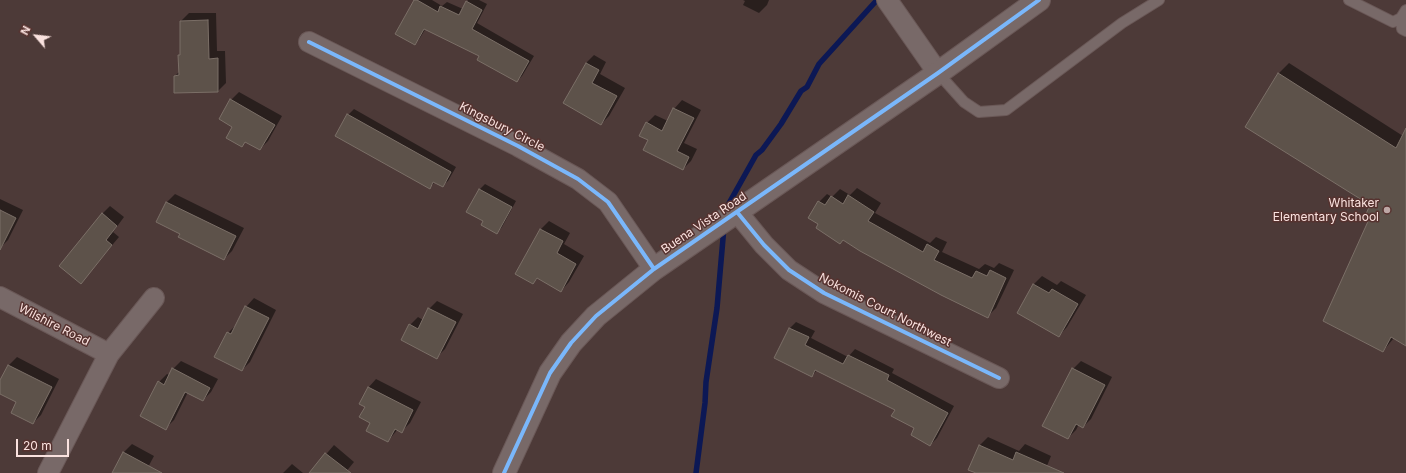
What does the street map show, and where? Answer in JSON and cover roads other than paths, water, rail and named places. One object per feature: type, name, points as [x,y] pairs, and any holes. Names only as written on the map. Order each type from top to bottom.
[{"type":"street","points":[[887,0],[938,73]]},
{"type":"street","name":"Buena Vista Road","points":[[504,473],[550,373],[571,343],[596,316],[654,269],[938,73],[1039,0]]},
{"type":"street","name":"Kingsbury Circle","points":[[308,42],[518,146],[578,179],[608,202],[654,269]]},
{"type":"street","name":"Nokomis Court Northwest","points":[[737,212],[764,245],[789,270],[824,293],[999,378]]},
{"type":"street","name":"Wilshire Road","points":[[0,297],[109,354]]},
{"type":"street","points":[[48,473],[109,354],[154,298]]},
{"type":"lane","points":[[938,73],[964,102],[979,112],[1006,110],[1122,24],[1159,0]]},
{"type":"lane","points":[[1349,0],[1393,22],[1403,14]]},
{"type":"lane","points":[[1403,14],[1402,29],[1406,32]]},
{"type":"waterway","points":[[726,211],[756,155],[762,150],[781,124],[801,91],[807,87],[819,64],[877,0]]},
{"type":"waterway","points":[[696,473],[705,403],[706,382],[717,308],[724,227]]},
{"type":"place","name":"Whitaker Elementary School","points":[[1387,210]]}]
